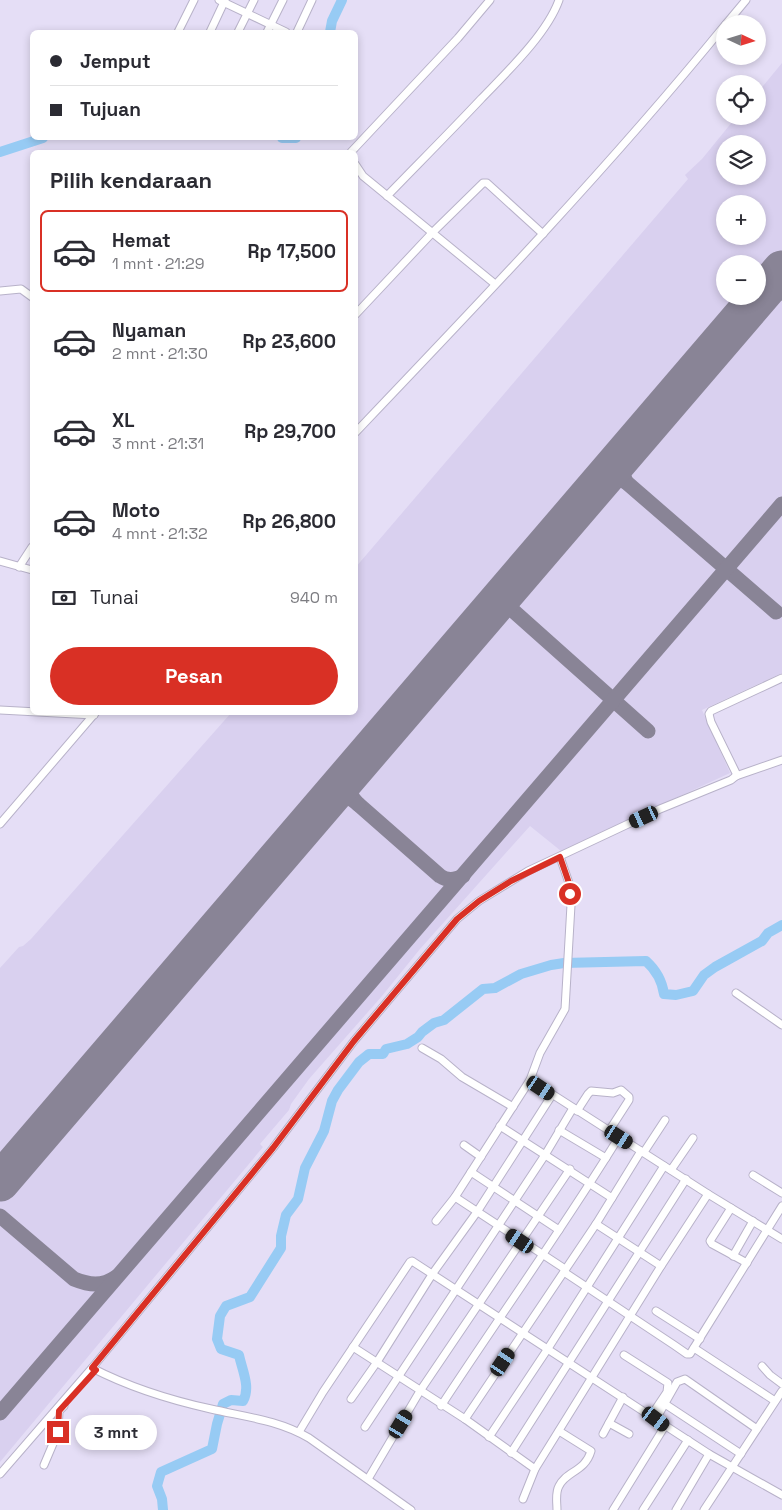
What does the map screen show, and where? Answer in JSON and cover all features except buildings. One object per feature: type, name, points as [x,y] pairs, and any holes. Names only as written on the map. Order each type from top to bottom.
[{"type":"street","points":[[179,30],[194,0]]},
{"type":"street","points":[[239,30],[254,0]]},
{"type":"street","points":[[211,30],[223,1],[269,29],[283,0]]},
{"type":"street","points":[[298,30],[312,0]]},
{"type":"street","points":[[353,150],[446,52],[490,0]]},
{"type":"street","points":[[387,196],[511,68],[539,34],[551,17],[559,0]]},
{"type":"street","points":[[734,15],[746,0]]},
{"type":"street","points":[[358,430],[543,234],[716,36]]},
{"type":"street","points":[[358,168],[364,176],[387,196],[495,284]]},
{"type":"street","points":[[358,312],[433,232],[482,184],[485,183],[543,234]]},
{"type":"street","points":[[0,290],[20,289],[30,296]]},
{"type":"street","points":[[20,567],[30,550]]},
{"type":"street","points":[[0,561],[30,570]]},
{"type":"street","points":[[736,776],[736,772],[711,722],[709,714],[711,711],[782,678]]},
{"type":"street","points":[[0,710],[30,711]]},
{"type":"street","points":[[0,824],[94,715]]},
{"type":"street","points":[[44,1465],[58,1432],[59,1411],[278,1140],[354,1041],[457,919],[479,901],[511,881],[591,841],[696,793],[731,780],[736,776],[782,760]]},
{"type":"street","points":[[436,1221],[455,1198],[530,1080],[540,1053],[566,1009],[571,905],[569,883],[560,857]]},
{"type":"street","points":[[736,993],[782,1024]]},
{"type":"street","points":[[422,1048],[462,1077],[513,1107]]},
{"type":"street","points":[[530,1080],[730,1208],[782,1239]]},
{"type":"street","points":[[365,1427],[559,1130],[590,1092],[613,1093],[621,1090],[629,1097],[609,1131]]},
{"type":"street","points":[[351,1399],[377,1362],[433,1273],[493,1188],[552,1095]]},
{"type":"street","points":[[465,1419],[665,1120]]},
{"type":"street","points":[[500,1126],[544,1155],[570,1169],[612,1198]]},
{"type":"street","points":[[559,1130],[606,1158]]},
{"type":"street","points":[[442,1406],[591,1183],[619,1137]]},
{"type":"street","points":[[672,1170],[693,1138]]},
{"type":"street","points":[[464,1145],[480,1156]]},
{"type":"street","points":[[489,1437],[548,1350],[664,1166]]},
{"type":"street","points":[[368,1479],[420,1391],[570,1169]]},
{"type":"street","points":[[471,1172],[559,1230]]},
{"type":"street","points":[[753,1175],[782,1193]]},
{"type":"street","points":[[511,1453],[686,1179]]},
{"type":"street","points":[[522,1499],[535,1469],[629,1316],[708,1194]]},
{"type":"street","points":[[455,1198],[543,1255],[608,1302],[687,1354],[690,1354],[700,1339],[782,1206]]},
{"type":"street","points":[[730,1208],[710,1241],[712,1244],[747,1263]]},
{"type":"street","points":[[733,1256],[753,1221]]},
{"type":"street","points":[[596,1224],[661,1266]]},
{"type":"street","points":[[298,1432],[412,1261],[709,1454],[782,1495]]},
{"type":"street","points":[[656,1311],[700,1339]]},
{"type":"street","points":[[353,1347],[442,1406],[465,1419],[535,1469]]},
{"type":"street","points":[[694,1348],[780,1395],[704,1510]]},
{"type":"street","points":[[624,1355],[668,1383],[667,1392],[654,1418]]},
{"type":"street","points":[[762,1366],[782,1384]]},
{"type":"street","points":[[94,1369],[144,1390],[210,1409],[274,1422],[298,1432],[411,1510]]},
{"type":"street","points":[[0,1474],[94,1369]]},
{"type":"street","points":[[654,1418],[665,1404],[677,1382],[685,1379],[757,1429]]},
{"type":"street","points":[[603,1434],[623,1397]]},
{"type":"street","points":[[665,1404],[741,1454]]},
{"type":"street","points":[[609,1423],[629,1434]]},
{"type":"street","points":[[613,1510],[665,1426]]},
{"type":"street","points":[[556,1510],[559,1484],[585,1464],[591,1451],[559,1432]]},
{"type":"street","points":[[644,1510],[688,1440]]},
{"type":"street","points":[[676,1510],[709,1454]]},
{"type":"shaded area","points":[[782,63],[782,673],[702,710],[730,773],[561,851],[530,826],[420,949],[382,996],[309,1079],[291,1104],[289,1110],[260,1144],[263,1147],[0,1462],[0,968],[19,947],[31,939],[229,715],[358,715],[358,564],[688,179],[685,175],[702,159],[716,142],[716,185],[766,185],[766,135],[722,135],[730,125],[766,125],[766,82]]},
{"type":"waterway","points":[[330,30],[332,21],[342,0]]},
{"type":"waterway","points":[[0,152],[37,140]]},
{"type":"waterway","points":[[163,1510],[162,1499],[157,1486],[161,1472],[212,1449],[223,1404],[231,1400],[243,1401],[246,1384],[239,1355],[221,1349],[217,1339],[220,1316],[226,1306],[250,1297],[281,1248],[281,1236],[286,1215],[298,1199],[305,1168],[324,1131],[332,1101],[359,1062],[369,1054],[383,1054],[386,1049],[407,1044],[434,1023],[444,1020],[483,989],[495,988],[521,974],[551,965],[646,961],[658,976],[664,994],[676,995],[693,991],[704,975],[762,941],[768,933],[782,925]]},
{"type":"taxiway","points":[[782,272],[779,279],[782,290]]},
{"type":"taxiway","points":[[766,294],[773,292],[782,293]]},
{"type":"taxiway","points":[[626,451],[620,467],[626,482]]},
{"type":"taxiway","points":[[599,484],[615,478],[626,482],[776,612]]},
{"type":"taxiway","points":[[0,1413],[782,504]]},
{"type":"taxiway","points":[[500,599],[648,731]]},
{"type":"taxiway","points":[[320,809],[339,796],[347,797],[358,804],[352,797],[348,785],[352,774],[365,756]]},
{"type":"taxiway","points":[[358,804],[440,876],[446,879],[463,876]]},
{"type":"taxiway","points":[[0,1216],[74,1279],[85,1283],[101,1284],[116,1277]]},
{"type":"runway","points":[[0,1182],[782,270]]},
{"type":"route","points":[[58,1432],[59,1411],[96,1370],[92,1368],[273,1148],[354,1041],[457,919],[469,908],[511,881],[528,871],[560,857],[569,883],[570,894]]}]
